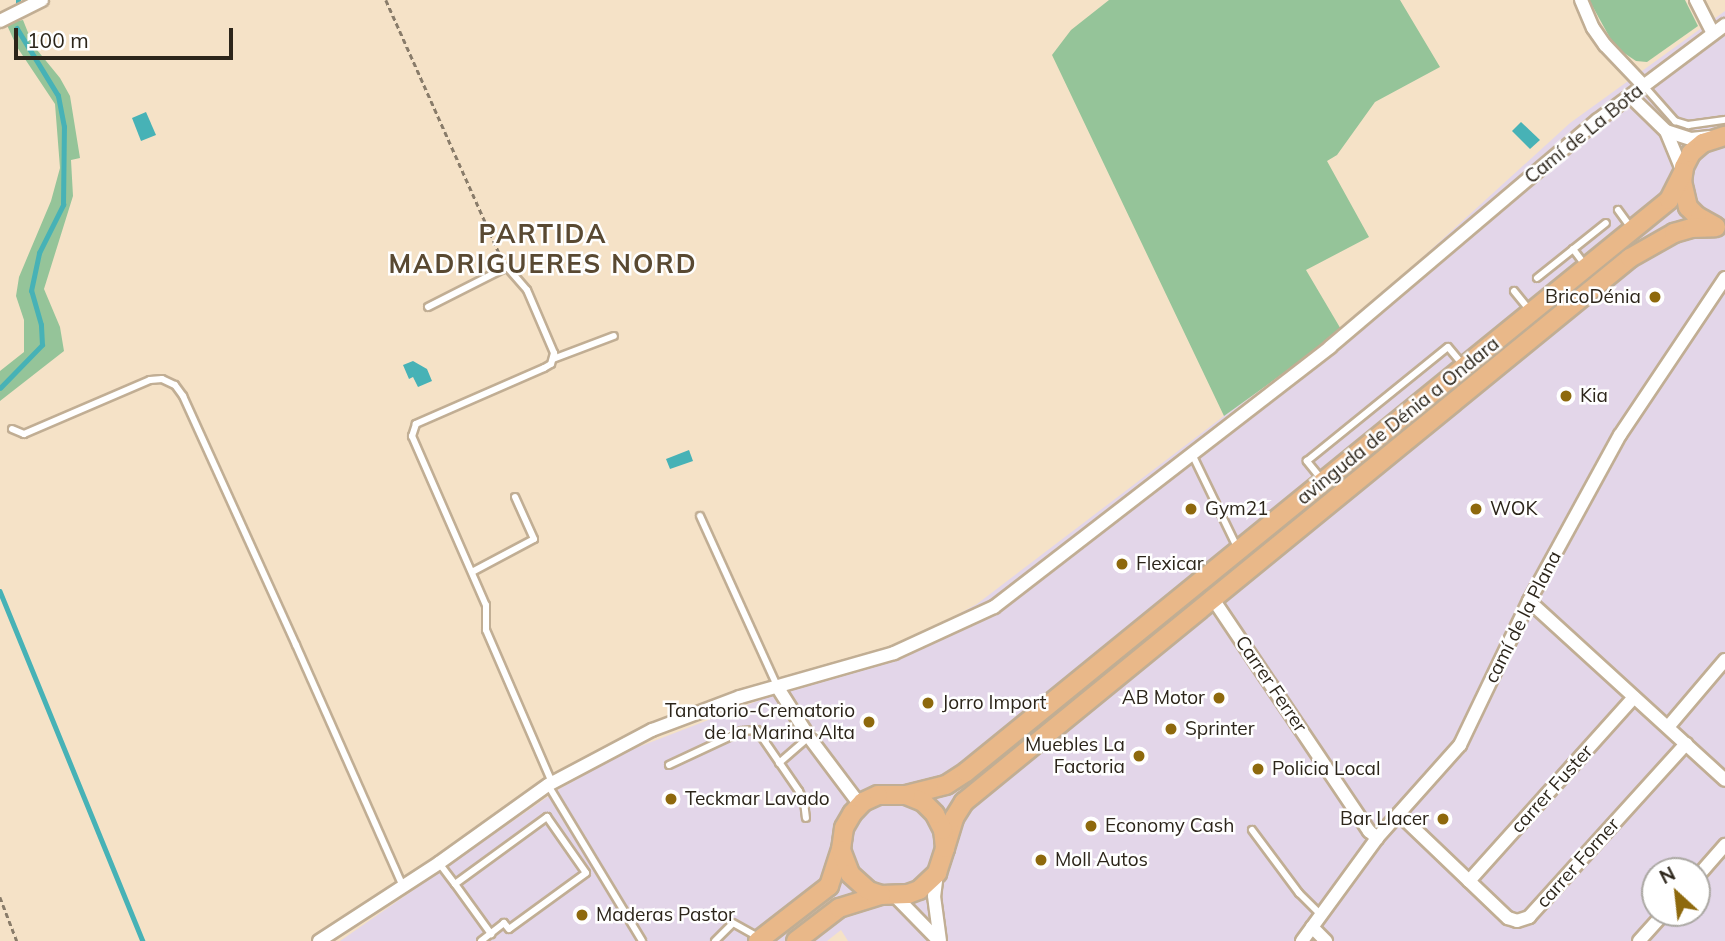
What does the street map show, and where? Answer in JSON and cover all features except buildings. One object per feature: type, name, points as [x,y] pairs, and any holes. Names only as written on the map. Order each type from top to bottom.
[{"type":"main road","name":"avinguda de Dénia a Ondara","points":[[906,795],[946,785],[966,772],[1531,313],[1668,201],[1691,153],[1722,131]]},
{"type":"main road","points":[[1683,172],[1682,189],[1689,207],[1697,216],[1720,227]]},
{"type":"main road","name":"avinguda de Dénia a Ondara","points":[[945,848],[954,818],[964,803],[1630,258],[1674,233],[1692,228],[1720,227]]},
{"type":"main road","points":[[760,940],[829,886],[841,850],[844,828],[860,805],[878,795],[906,795],[923,802],[935,814],[943,830],[945,848],[937,873],[919,890],[839,908],[796,941]]},
{"type":"main road","points":[[841,850],[850,874],[859,884],[888,896]]},
{"type":"street","points":[[5,19],[42,0]]},
{"type":"street","points":[[1581,0],[1593,28],[1605,45],[1644,86]]},
{"type":"street","points":[[1696,0],[1713,33]]},
{"type":"street","name":"Camí de La Bota","points":[[319,941],[439,863],[548,785],[665,724],[740,697],[894,653],[994,607],[1330,347],[1446,247],[1630,96],[1725,25]]},
{"type":"street","points":[[1630,96],[1665,131],[1683,172]]},
{"type":"street","points":[[1665,131],[1691,139],[1722,131]]},
{"type":"street","name":"camí de la Plana","points":[[1301,941],[1377,838],[1460,744],[1529,601],[1620,435],[1725,278]]},
{"type":"street","name":"Carrer Ferrer","points":[[1213,599],[1363,822],[1377,838]]},
{"type":"street","points":[[1529,601],[1725,780]]},
{"type":"street","points":[[1668,727],[1725,660]]},
{"type":"street","points":[[778,688],[809,737],[860,805]]},
{"type":"street","name":"carrer Fuster","points":[[1469,881],[1634,697]]},
{"type":"street","name":"carrer Forner","points":[[1399,814],[1508,918],[1517,921],[1529,917],[1686,744]]},
{"type":"street","points":[[1711,861],[1725,845]]},
{"type":"street","points":[[937,873],[934,896],[939,941]]},
{"type":"street","points":[[888,896],[939,941]]},
{"type":"street","points":[[1312,927],[1326,941]]},
{"type":"street","points":[[1639,941],[1652,927]]},
{"type":"lane","points":[[1644,86],[1675,121],[1722,131]]},
{"type":"lane","points":[[1618,210],[1632,229]]},
{"type":"lane","points":[[1537,278],[1606,223]]},
{"type":"lane","points":[[1573,249],[1587,267]]},
{"type":"lane","points":[[428,307],[507,267],[527,290],[553,359]]},
{"type":"lane","points":[[1514,291],[1531,313]]},
{"type":"lane","points":[[614,336],[553,359],[544,368],[423,421],[412,431],[486,605],[486,630],[550,778],[548,785],[642,941]]},
{"type":"lane","points":[[1323,482],[1307,460],[1448,347],[1464,367]]},
{"type":"lane","points":[[12,429],[24,434],[150,380],[162,379],[175,385],[183,396],[403,887]]},
{"type":"lane","points":[[1192,454],[1238,550]]},
{"type":"lane","points":[[472,572],[534,538],[515,497]]},
{"type":"lane","points":[[700,516],[778,688]]},
{"type":"lane","points":[[670,765],[751,728],[757,730],[804,802],[806,818]]},
{"type":"lane","points":[[779,763],[809,737]]},
{"type":"lane","points":[[455,884],[547,817],[586,873],[509,929],[504,923],[481,941]]},
{"type":"lane","points":[[1252,830],[1299,893],[1320,914]]},
{"type":"lane","points":[[439,863],[491,934]]},
{"type":"lane","points":[[715,941],[733,923],[760,940]]},
{"type":"path","points":[[386,0],[507,267]]},
{"type":"path","points":[[0,897],[16,941]]},
{"type":"shaded area","points":[[1725,11],[1725,941],[848,941],[841,930],[827,941],[340,941],[559,789],[628,751],[778,693],[846,675],[977,604],[1224,416],[1334,338],[1570,123]]},
{"type":"green space","points":[[1109,0],[1400,0],[1440,67],[1375,102],[1337,155],[1327,161],[1369,237],[1306,270],[1342,331],[1224,416],[1052,55],[1071,30]]},
{"type":"green space","points":[[1589,0],[1685,0],[1698,26],[1647,62],[1636,61],[1615,47]]},
{"type":"green space","points":[[23,20],[33,45],[60,78],[70,96],[80,158],[71,160],[73,196],[44,289],[60,327],[64,351],[0,401],[0,371],[24,352],[24,320],[16,296],[19,277],[51,201],[60,168],[55,104],[17,47],[6,23]]},
{"type":"water","points":[[146,112],[156,135],[141,141],[132,118]]},
{"type":"water","points":[[1521,122],[1540,140],[1530,149],[1512,131]]},
{"type":"water","points":[[413,361],[427,369],[432,381],[418,387],[413,377],[409,379],[403,365]]},
{"type":"water","points":[[689,450],[693,461],[670,469],[666,459]]},
{"type":"waterway","points":[[0,388],[42,345],[41,325],[31,291],[39,253],[63,205],[64,127],[58,96],[17,29]]},
{"type":"waterway","points":[[0,591],[143,941]]},
{"type":"place","name":"BricoDénia","points":[[1655,297]]},
{"type":"place","name":"Kia","points":[[1566,396]]},
{"type":"place","name":"Gym21","points":[[1191,509]]},
{"type":"place","name":"WOK","points":[[1476,509]]},
{"type":"place","name":"Flexicar","points":[[1122,564]]},
{"type":"place","name":"AB Motor","points":[[1219,698]]},
{"type":"place","name":"Jorro Import","points":[[928,703]]},
{"type":"place","name":"Tanatorio-Crematorio de la Marina Alta","points":[[869,722]]},
{"type":"place","name":"Sprinter","points":[[1171,729]]},
{"type":"place","name":"Muebles La Factoria","points":[[1139,756]]},
{"type":"place","name":"Policia Local","points":[[1258,769]]},
{"type":"place","name":"Teckmar Lavado","points":[[671,799]]},
{"type":"place","name":"Bar Llacer","points":[[1443,819]]},
{"type":"place","name":"Economy Cash","points":[[1091,826]]},
{"type":"place","name":"Moll Autos","points":[[1041,860]]},
{"type":"place","name":"Maderas Pastor","points":[[582,915]]},
{"type":"district","name":"PARTIDA MADRIGUERES NORD","points":[[543,249]]}]
